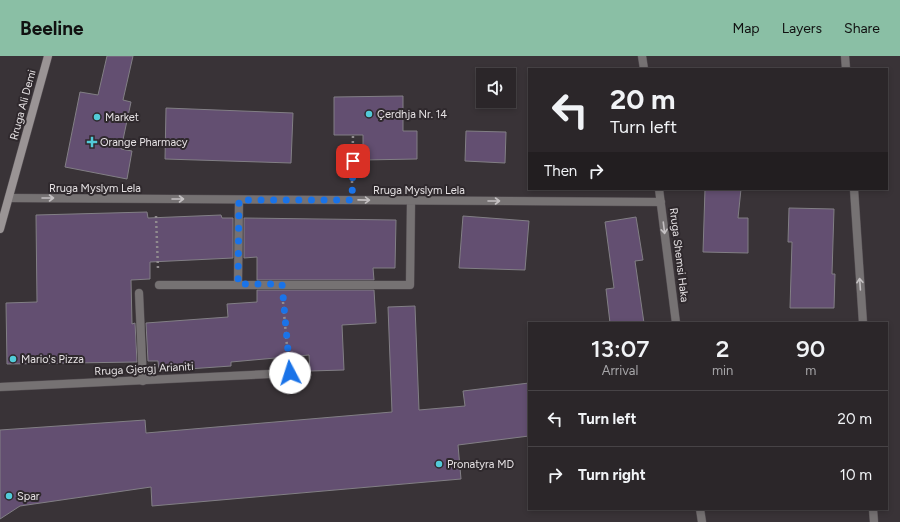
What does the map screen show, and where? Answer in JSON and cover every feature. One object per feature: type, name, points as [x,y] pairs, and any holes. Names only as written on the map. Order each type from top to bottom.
[{"type":"main road","name":"Rruga Ali Demi","points":[[0,229],[48,56]]},
{"type":"street","points":[[642,56],[644,68]]},
{"type":"street","points":[[845,56],[846,68]]},
{"type":"street","name":"Rruga Shemsi Haka","points":[[659,190],[676,322]]},
{"type":"street","points":[[854,190],[863,322]]},
{"type":"street","name":"Rruga Myslym Lela","points":[[9,198],[661,202]]},
{"type":"street","points":[[238,284],[239,200]]},
{"type":"street","points":[[159,285],[410,285],[411,201]]},
{"type":"street","points":[[138,293],[143,381]]},
{"type":"street","name":"Rruga Gjergj Arianiti","points":[[0,387],[290,373]]},
{"type":"street","points":[[700,510],[702,522]]},
{"type":"street","points":[[873,510],[874,522]]},
{"type":"path","points":[[352,200],[354,135]]},
{"type":"path","points":[[156,199],[159,285]]},
{"type":"path","points":[[282,284],[290,373]]},
{"type":"building","points":[[107,56],[133,56],[123,100],[131,102],[121,149],[132,151],[127,179],[65,167],[80,92],[98,95]]},
{"type":"building","name":"Çerdhja Nr. 14","points":[[403,96],[403,131],[417,131],[417,159],[363,160],[363,135],[334,135],[334,97]]},
{"type":"building","points":[[166,108],[293,113],[291,163],[165,159]]},
{"type":"building","points":[[466,131],[506,132],[505,163],[465,161]]},
{"type":"building","points":[[705,190],[741,190],[738,218],[748,218],[748,253],[703,252]]},
{"type":"building","points":[[789,208],[834,209],[832,274],[835,274],[834,308],[790,308],[792,242],[788,242]]},
{"type":"building","points":[[147,212],[148,218],[221,215],[222,218],[233,218],[233,258],[150,262],[150,279],[131,280],[132,324],[135,323],[137,362],[7,364],[6,303],[37,302],[36,215]]},
{"type":"building","points":[[463,216],[529,221],[525,270],[459,268]]},
{"type":"building","points":[[636,217],[643,260],[635,261],[644,322],[610,322],[606,289],[614,288],[605,222]]},
{"type":"building","points":[[244,218],[396,220],[395,268],[373,268],[374,280],[257,280],[257,257],[244,258]]},
{"type":"building","points":[[257,290],[374,290],[376,323],[342,325],[344,370],[310,371],[309,355],[231,362],[231,366],[159,371],[158,361],[148,361],[146,323],[228,317],[227,304],[257,302]]},
{"type":"building","points":[[415,306],[419,410],[465,406],[463,391],[528,383],[528,436],[458,445],[461,479],[152,506],[151,487],[20,506],[0,519],[0,430],[145,420],[146,433],[392,412],[388,307]]},
{"type":"place","name":"Çerdhja Nr. 14","points":[[369,114]]},
{"type":"place","name":"Market","points":[[97,117]]},
{"type":"place","name":"Orange Pharmacy","points":[[92,142]]},
{"type":"place","name":"Mario's Pizza","points":[[13,359]]},
{"type":"place","name":"Pronatyra MD","points":[[439,464]]},
{"type":"place","name":"Spar","points":[[9,496]]},
{"type":"route","points":[[290,373],[282,284],[238,284],[239,200],[352,200],[353,161]]}]
